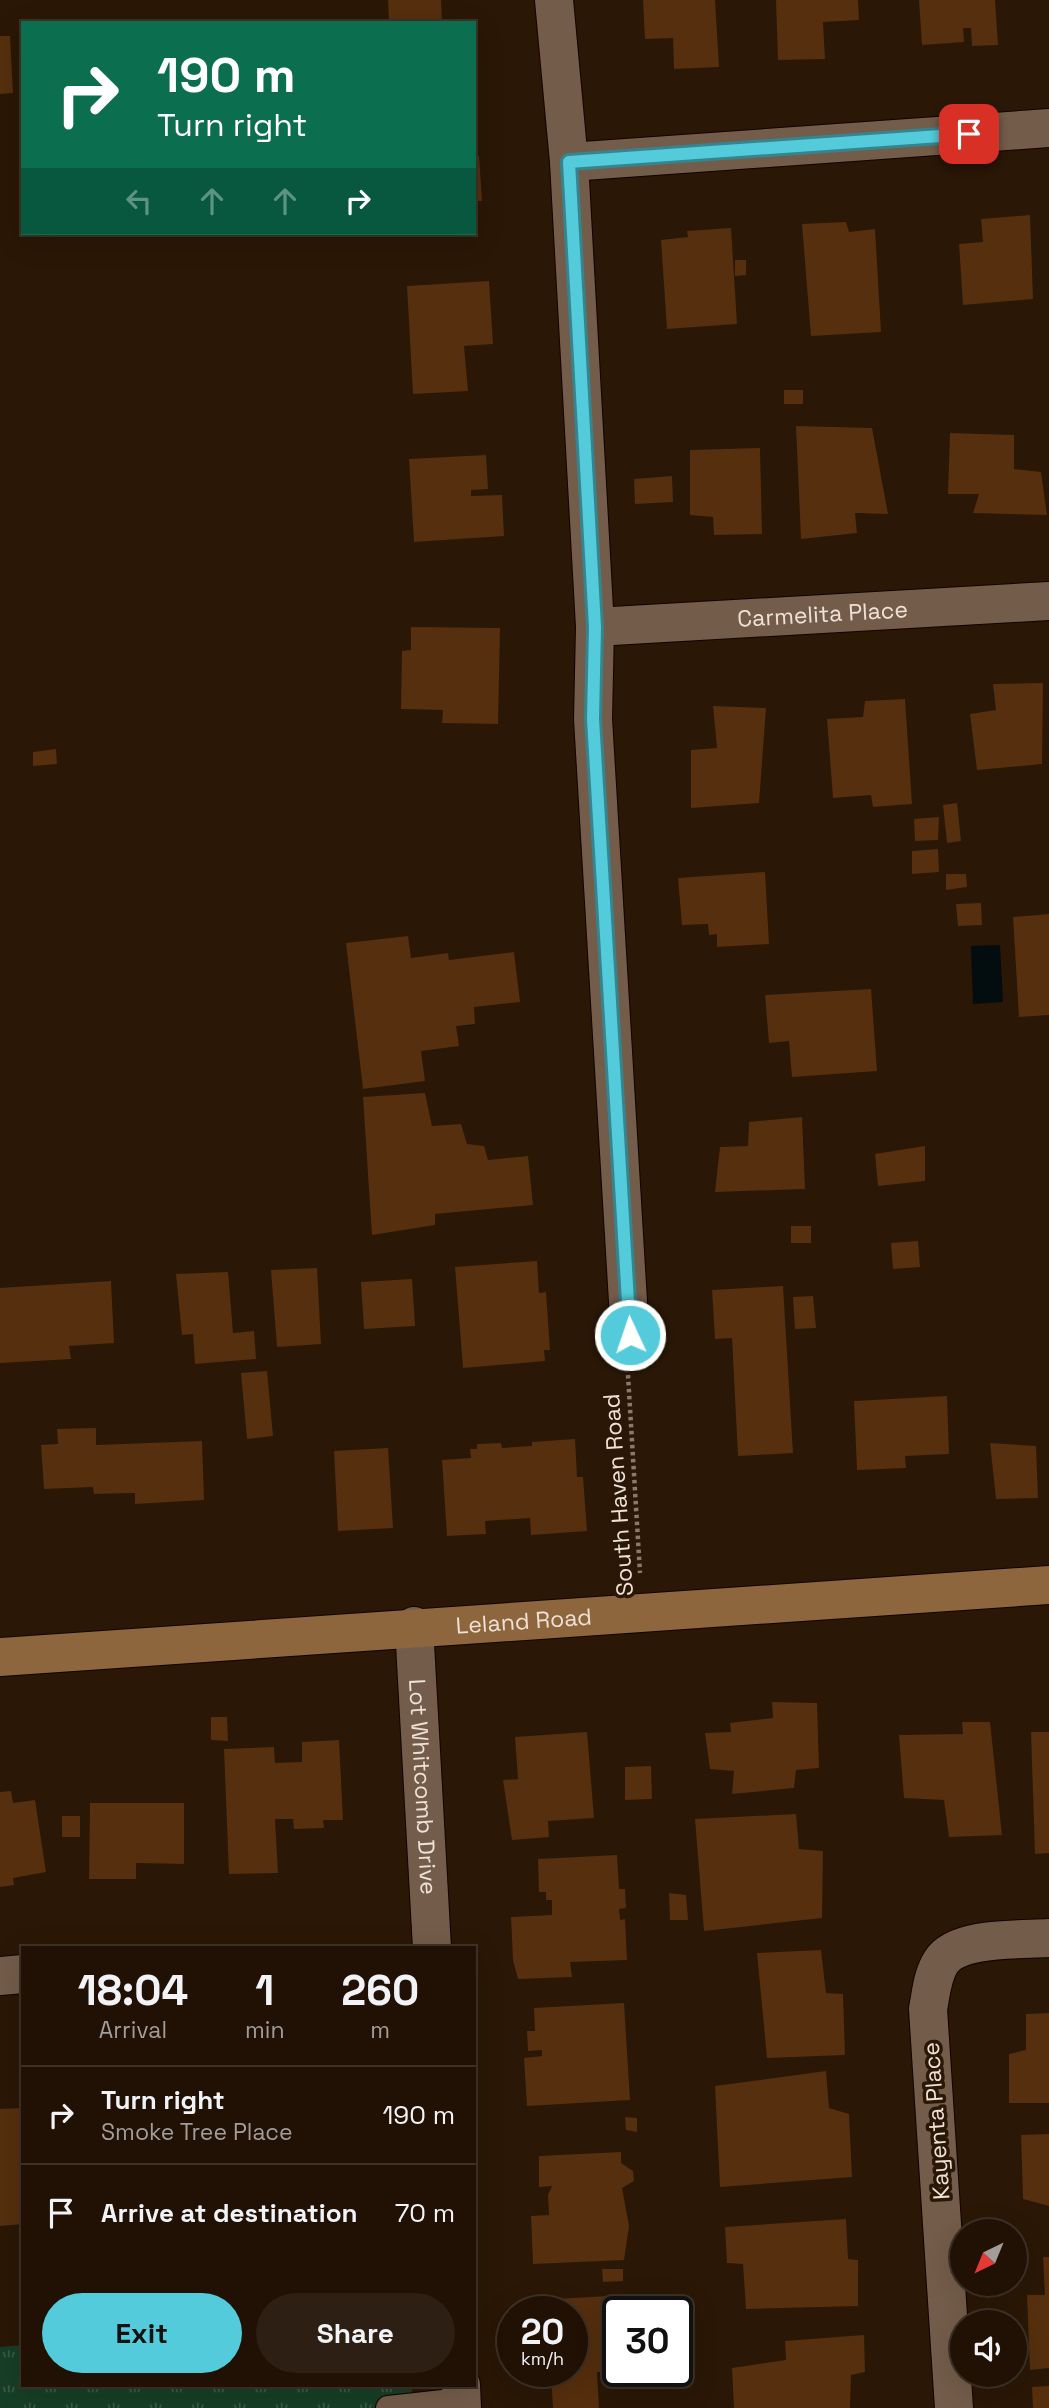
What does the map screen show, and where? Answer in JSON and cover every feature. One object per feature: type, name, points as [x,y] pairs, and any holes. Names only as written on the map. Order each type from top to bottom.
[{"type":"street","points":[[554,0],[569,162],[595,627],[593,719],[630,1335]]},
{"type":"street","points":[[569,162],[1049,128]]},
{"type":"street","name":"Carmelita Place","points":[[595,627],[1049,601]]},
{"type":"street","name":"Leland Road","points":[[0,1657],[414,1626],[1049,1585]]},
{"type":"street","name":"Lot Whitcomb Drive","points":[[414,1626],[432,1946]]},
{"type":"street","name":"Kayenta Place","points":[[954,2408],[929,2009],[933,1982],[942,1961],[957,1948],[978,1943],[1049,1938]]},
{"type":"street","points":[[0,1976],[21,1974]]},
{"type":"lane","points":[[388,2408],[461,2398]]},
{"type":"path","name":"South Haven Road","points":[[630,1335],[626,1354],[643,1612]]},
{"type":"green space","points":[[21,2345],[21,2387],[412,2387],[412,2408],[0,2408],[0,2347]]},
{"type":"shaded area","points":[[1000,945],[1003,1002],[973,1004],[971,946]]},
{"type":"building","points":[[388,0],[441,0],[442,21],[389,21]]},
{"type":"building","points":[[643,0],[715,0],[719,67],[674,69],[673,38],[645,39]]},
{"type":"building","points":[[776,0],[858,0],[859,20],[823,22],[825,59],[778,60]]},
{"type":"building","points":[[919,0],[995,0],[998,45],[972,46],[971,28],[963,28],[964,42],[922,45]]},
{"type":"building","points":[[0,36],[10,36],[13,93],[0,94]]},
{"type":"building","points":[[479,156],[482,201],[476,201],[476,157]]},
{"type":"building","points":[[1030,215],[1033,299],[963,305],[959,244],[983,242],[981,219]]},
{"type":"building","points":[[846,222],[849,232],[875,229],[881,332],[811,336],[802,224]]},
{"type":"building","points":[[731,228],[737,324],[667,329],[661,240],[688,237],[687,231]]},
{"type":"building","points":[[735,260],[746,260],[746,275],[735,276]]},
{"type":"building","points":[[489,281],[493,344],[464,346],[468,391],[413,394],[407,286]]},
{"type":"building","points":[[784,390],[803,390],[803,404],[784,404]]},
{"type":"building","points":[[796,426],[872,428],[888,514],[855,513],[857,533],[801,539]]},
{"type":"building","points":[[950,433],[1014,435],[1014,469],[1041,472],[1047,515],[973,513],[979,494],[948,494]]},
{"type":"building","points":[[760,448],[762,534],[714,535],[713,517],[690,515],[690,450]]},
{"type":"building","points":[[486,455],[488,489],[471,490],[471,496],[502,495],[504,536],[414,542],[409,459]]},
{"type":"building","points":[[672,476],[673,502],[635,504],[634,479]]},
{"type":"building","points":[[411,627],[500,628],[498,724],[442,723],[443,710],[401,709],[402,651],[411,650]]},
{"type":"building","points":[[1043,683],[1042,764],[977,770],[970,714],[996,710],[993,684]]},
{"type":"building","points":[[905,699],[912,804],[873,807],[871,795],[833,798],[827,719],[863,717],[865,701]]},
{"type":"building","points":[[713,706],[766,708],[759,803],[691,808],[691,750],[717,748]]},
{"type":"building","points":[[56,749],[57,764],[33,766],[33,752]]},
{"type":"building","points":[[957,803],[961,841],[947,843],[943,805]]},
{"type":"building","points":[[939,817],[938,840],[915,841],[914,819]]},
{"type":"building","points":[[938,849],[939,872],[912,874],[912,851]]},
{"type":"building","points":[[765,872],[769,944],[717,947],[717,934],[709,935],[708,924],[682,925],[678,878]]},
{"type":"building","points":[[946,874],[966,874],[967,887],[946,890]]},
{"type":"building","points":[[981,903],[982,925],[958,926],[956,904]]},
{"type":"building","points":[[1049,914],[1049,1015],[1019,1017],[1013,917]]},
{"type":"building","points":[[408,936],[411,958],[448,953],[449,960],[514,952],[520,1002],[474,1007],[475,1024],[456,1026],[459,1046],[421,1051],[425,1081],[363,1089],[346,943]]},
{"type":"building","points":[[871,989],[877,1071],[792,1077],[789,1041],[769,1043],[765,995]]},
{"type":"building","points":[[425,1093],[432,1126],[461,1124],[467,1144],[484,1146],[488,1160],[528,1156],[533,1205],[435,1214],[435,1225],[372,1235],[363,1097]]},
{"type":"building","points":[[802,1117],[805,1189],[715,1192],[720,1147],[748,1146],[749,1122]]},
{"type":"building","points":[[925,1146],[925,1181],[878,1186],[875,1154]]},
{"type":"building","points":[[791,1226],[811,1226],[811,1243],[791,1243]]},
{"type":"building","points":[[918,1241],[920,1267],[893,1269],[891,1243]]},
{"type":"building","points":[[537,1261],[539,1293],[546,1292],[550,1350],[544,1350],[545,1361],[463,1368],[455,1267]]},
{"type":"building","points":[[317,1268],[321,1344],[277,1347],[271,1270]]},
{"type":"building","points":[[228,1272],[233,1333],[254,1331],[256,1359],[195,1364],[193,1334],[182,1335],[176,1274]]},
{"type":"building","points":[[412,1279],[415,1326],[364,1329],[361,1282]]},
{"type":"building","points":[[111,1281],[114,1343],[69,1346],[71,1359],[0,1363],[0,1288]]},
{"type":"building","points":[[783,1286],[793,1453],[738,1456],[732,1338],[715,1339],[712,1290]]},
{"type":"building","points":[[813,1296],[816,1328],[795,1329],[793,1297]]},
{"type":"building","points":[[267,1371],[273,1436],[247,1439],[241,1373]]},
{"type":"building","points":[[947,1396],[949,1454],[905,1456],[906,1468],[857,1470],[854,1401]]},
{"type":"building","points":[[96,1428],[96,1445],[202,1441],[204,1500],[135,1504],[135,1493],[94,1494],[93,1487],[44,1489],[41,1445],[58,1444],[57,1429]]},
{"type":"building","points":[[575,1439],[577,1477],[583,1477],[587,1531],[531,1535],[530,1518],[485,1521],[486,1534],[447,1536],[442,1460],[471,1458],[470,1449],[477,1449],[477,1444],[501,1443],[502,1448],[532,1446],[532,1442]]},
{"type":"building","points":[[990,1443],[1036,1446],[1038,1498],[996,1499]]},
{"type":"building","points":[[388,1448],[393,1528],[338,1531],[334,1451]]},
{"type":"building","points":[[772,1702],[817,1703],[819,1768],[796,1770],[794,1788],[732,1794],[734,1771],[710,1769],[705,1733],[731,1732],[730,1723],[773,1718]]},
{"type":"building","points":[[211,1717],[227,1717],[228,1741],[211,1740]]},
{"type":"building","points":[[962,1722],[990,1722],[1002,1835],[949,1837],[944,1800],[904,1798],[899,1735],[963,1734]]},
{"type":"building","points":[[587,1732],[594,1818],[548,1821],[549,1837],[512,1840],[503,1780],[518,1779],[515,1737]]},
{"type":"building","points":[[1031,1732],[1049,1732],[1049,1853],[1035,1854]]},
{"type":"building","points":[[339,1740],[343,1820],[323,1820],[324,1828],[294,1829],[293,1819],[275,1819],[278,1873],[229,1874],[224,1749],[274,1747],[275,1763],[302,1762],[302,1742]]},
{"type":"building","points":[[651,1766],[652,1799],[625,1800],[625,1767]]},
{"type":"building","points":[[11,1791],[13,1803],[35,1800],[46,1872],[13,1878],[14,1885],[0,1887],[0,1792]]},
{"type":"building","points":[[90,1803],[184,1803],[184,1864],[136,1863],[136,1879],[89,1879]]},
{"type":"building","points":[[796,1814],[799,1849],[823,1851],[822,1918],[704,1931],[695,1819]]},
{"type":"building","points":[[62,1816],[80,1816],[80,1837],[62,1837]]},
{"type":"building","points":[[617,1855],[619,1889],[625,1889],[626,1908],[619,1909],[620,1920],[625,1919],[627,1960],[570,1962],[572,1977],[518,1979],[513,1960],[511,1917],[552,1915],[552,1900],[546,1900],[546,1892],[539,1892],[538,1859]]},
{"type":"building","points":[[669,1893],[686,1895],[688,1920],[670,1920]]},
{"type":"building","points":[[821,1950],[826,1993],[843,1994],[845,2055],[767,2058],[757,1953]]},
{"type":"building","points":[[624,2003],[630,2100],[527,2106],[524,2058],[542,2056],[542,2050],[528,2051],[527,2031],[535,2031],[534,2008]]},
{"type":"building","points":[[1049,2013],[1049,2103],[1009,2103],[1009,2054],[1026,2050],[1026,2014]]},
{"type":"building","points":[[826,2071],[829,2108],[849,2114],[852,2177],[720,2187],[715,2086]]},
{"type":"building","points":[[21,2108],[21,2224],[0,2226],[0,2109]]},
{"type":"building","points":[[625,2117],[637,2118],[637,2132],[626,2130]]},
{"type":"building","points":[[1049,2134],[1049,2206],[1023,2199],[1021,2135]]},
{"type":"building","points":[[621,2152],[621,2163],[633,2171],[634,2181],[622,2188],[629,2226],[624,2260],[533,2264],[531,2216],[549,2215],[548,2195],[552,2186],[539,2187],[539,2156]]},
{"type":"building","points":[[846,2219],[848,2259],[858,2260],[858,2306],[746,2309],[743,2264],[727,2263],[725,2227]]},
{"type":"building","points":[[1043,2257],[1049,2257],[1049,2368],[1030,2370],[1027,2295],[1045,2295]]},
{"type":"building","points":[[602,2269],[623,2269],[623,2281],[603,2282]]},
{"type":"building","points":[[602,2296],[602,2372],[597,2372],[599,2408],[553,2408],[552,2387],[588,2387],[588,2297]]},
{"type":"building","points":[[864,2335],[865,2372],[851,2375],[850,2408],[734,2408],[732,2368],[786,2360],[785,2341]]},
{"type":"building","points":[[1049,2386],[1049,2408],[1033,2408],[1032,2387]]},
{"type":"route","points":[[630,1335],[593,719],[595,627],[569,162],[969,134]]}]
